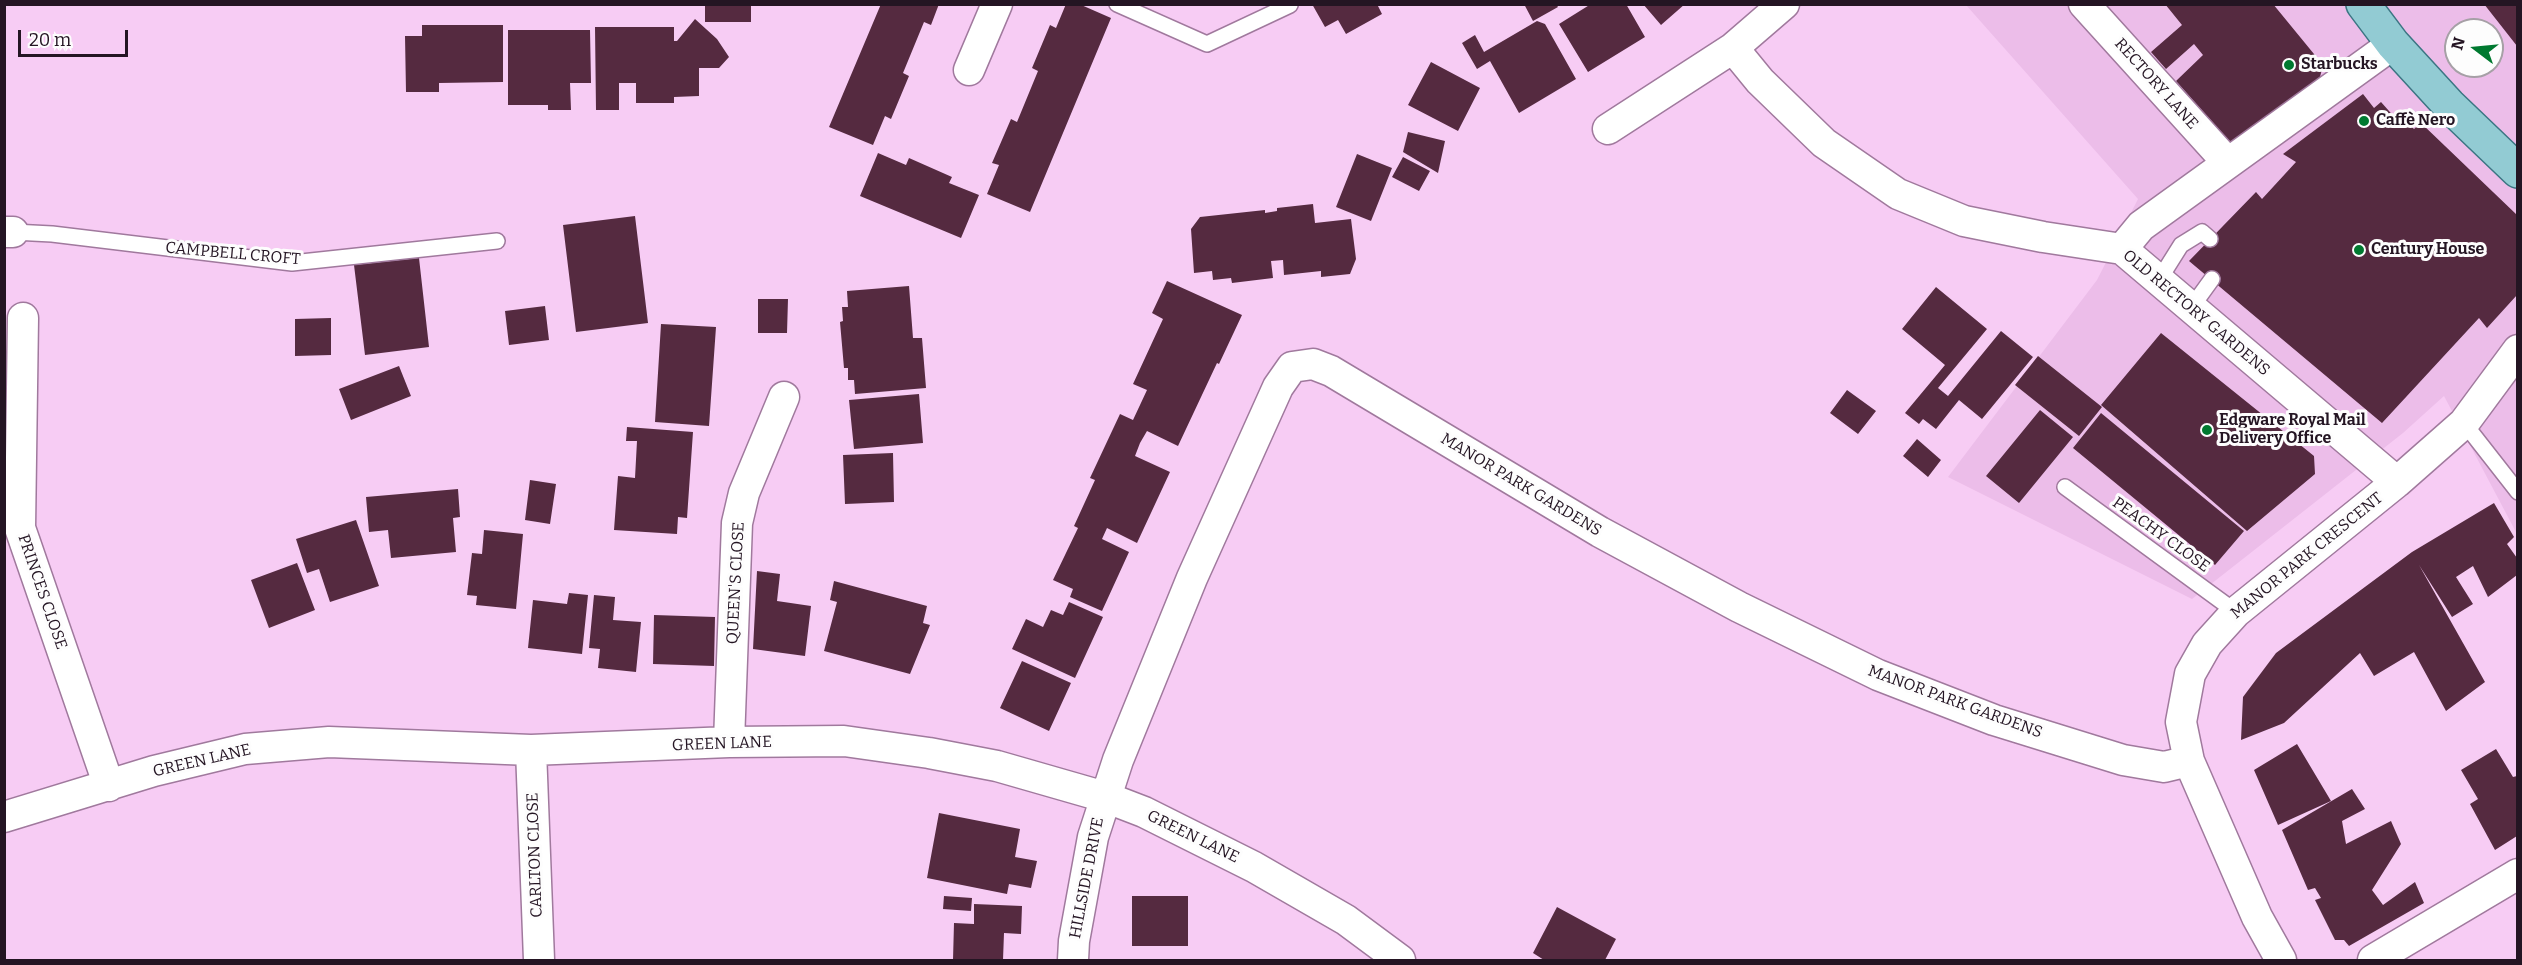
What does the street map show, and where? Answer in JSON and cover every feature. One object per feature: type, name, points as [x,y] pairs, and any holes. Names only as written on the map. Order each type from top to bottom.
[{"type":"main road","points":[[2363,4],[2394,44],[2512,156]]},
{"type":"street","points":[[969,70],[997,4]]},
{"type":"street","points":[[1608,129],[1733,48],[1784,4]]},
{"type":"street","name":"RECTORY LANE","points":[[2084,4],[2228,163]]},
{"type":"street","points":[[2122,249],[2141,226],[2394,44]]},
{"type":"street","name":"OLD RECTORY GARDENS","points":[[1733,48],[1760,81],[1824,143],[1898,194],[1964,221],[2043,237],[2122,249],[2397,482]]},
{"type":"street","name":"PRINCES CLOSE","points":[[22,318],[20,528],[109,786]]},
{"type":"street","name":"MANOR PARK CRESCENT","points":[[2281,960],[2257,917],[2189,760],[2181,722],[2190,674],[2207,644],[2236,612],[2397,482],[2464,423],[2517,350]]},
{"type":"street","name":"MANOR PARK GARDENS","points":[[1105,797],[1192,578],[1278,387],[1292,367],[1313,364],[1331,371],[1600,532],[1739,607],[1878,675],[1994,720],[2122,760],[2164,767],[2189,760]]},
{"type":"street","name":"QUEEN'S CLOSE","points":[[729,742],[737,523],[744,493],[784,397]]},
{"type":"street","name":"GREEN LANE","points":[[4,817],[154,771],[257,748],[329,742],[531,750],[606,749],[729,742],[844,741],[929,753],[997,766],[1105,797],[1144,812],[1254,867],[1346,920],[1400,960]]},
{"type":"street","name":"CARLTON CLOSE","points":[[531,750],[539,960]]},
{"type":"street","name":"HILLSIDE DRIVE","points":[[1073,960],[1074,941],[1093,837],[1105,797]]},
{"type":"street","points":[[2373,960],[2517,874]]},
{"type":"lane","points":[[1117,4],[1207,44],[1290,5]]},
{"type":"lane","name":"CAMPBELL CROFT","points":[[9,232],[52,234],[292,263],[497,241]]},
{"type":"lane","points":[[2158,280],[2181,245],[2202,232],[2210,239]]},
{"type":"lane","points":[[2191,308],[2212,279]]},
{"type":"lane","points":[[2464,423],[2517,492]]},
{"type":"lane","name":"PEACHY CLOSE","points":[[2065,487],[2236,612]]},
{"type":"shaded area","points":[[1966,5],[2517,5],[2517,534],[2444,396],[2403,433],[2192,599],[1948,477],[2097,280],[2138,199]]},
{"type":"building","points":[[705,4],[751,4],[751,22],[705,22]]},
{"type":"building","points":[[881,4],[939,4],[931,25],[924,22],[903,73],[909,76],[891,119],[885,116],[873,145],[829,127]]},
{"type":"building","points":[[1066,4],[1079,4],[1111,18],[1030,212],[987,194],[999,165],[992,163],[1011,119],[1017,122],[1038,71],[1032,68],[1050,25],[1056,28]]},
{"type":"building","points":[[1312,4],[1377,4],[1382,14],[1346,34],[1338,20],[1325,27]]},
{"type":"building","points":[[1524,4],[1556,4],[1558,7],[1533,21]]},
{"type":"building","points":[[1591,4],[1626,4],[1645,37],[1588,72],[1559,24]]},
{"type":"building","points":[[1643,4],[1685,4],[1661,25]]},
{"type":"building","points":[[2165,4],[2273,4],[2323,65],[2319,81],[2231,143],[2176,81],[2203,55],[2194,44],[2166,69],[2151,52],[2182,25]]},
{"type":"building","points":[[2484,4],[2517,4],[2517,46],[2504,29],[2504,18],[2495,18]]},
{"type":"building","points":[[695,19],[717,39],[729,57],[719,68],[699,68],[699,96],[674,97],[674,103],[636,103],[636,83],[619,83],[619,110],[596,110],[595,27],[674,27],[674,41],[677,41]]},
{"type":"building","points":[[1537,21],[1545,24],[1576,79],[1519,113],[1490,61],[1477,69],[1462,43],[1475,35],[1484,52]]},
{"type":"building","points":[[422,25],[503,25],[503,82],[439,83],[439,92],[406,92],[405,36],[422,36]]},
{"type":"building","points":[[508,30],[590,30],[591,83],[570,83],[571,110],[548,110],[548,105],[508,105]]},
{"type":"building","points":[[1431,62],[1480,88],[1458,131],[1408,105]]},
{"type":"building","name":"Century House","points":[[2363,94],[2374,108],[2381,102],[2397,120],[2401,116],[2414,129],[2421,123],[2517,215],[2517,295],[2487,328],[2479,318],[2382,423],[2189,261],[2256,192],[2262,199],[2296,162],[2283,154]]},
{"type":"building","points":[[1408,132],[1445,141],[1438,173],[1403,152]]},
{"type":"building","points":[[878,153],[906,165],[909,158],[952,177],[949,183],[979,195],[961,238],[860,196]]},
{"type":"building","points":[[1357,154],[1392,168],[1371,221],[1336,207]]},
{"type":"building","points":[[1403,157],[1430,171],[1419,191],[1392,177]]},
{"type":"building","points":[[1313,204],[1315,223],[1351,219],[1356,259],[1350,274],[1321,277],[1321,271],[1284,275],[1283,260],[1271,261],[1273,278],[1232,283],[1231,278],[1213,280],[1212,271],[1194,273],[1191,229],[1200,217],[1265,210],[1265,213],[1277,211],[1277,208]]},
{"type":"building","points":[[635,216],[648,323],[576,332],[563,225]]},
{"type":"building","points":[[419,258],[429,347],[365,355],[354,265]]},
{"type":"building","points":[[1167,281],[1242,315],[1178,446],[1147,431],[1140,443],[1135,456],[1170,472],[1137,543],[1107,528],[1102,539],[1129,552],[1102,611],[1070,597],[1073,589],[1053,580],[1078,528],[1074,526],[1095,480],[1090,478],[1120,414],[1133,420],[1147,390],[1133,384],[1163,319],[1152,313]]},
{"type":"building","points":[[909,286],[913,338],[922,338],[926,388],[855,394],[854,380],[848,380],[848,368],[844,368],[840,322],[843,321],[842,307],[848,307],[847,291]]},
{"type":"building","points":[[1936,287],[1987,329],[1938,388],[1948,396],[2001,331],[2033,357],[1982,419],[1959,400],[1936,429],[1923,419],[1919,424],[1905,413],[1945,365],[1902,329]]},
{"type":"building","points":[[758,299],[788,299],[787,333],[758,333]]},
{"type":"building","points":[[545,306],[549,340],[509,345],[505,311]]},
{"type":"building","points":[[331,318],[331,355],[295,356],[295,319]]},
{"type":"building","points":[[661,324],[716,327],[709,426],[655,422]]},
{"type":"building","name":"Edgware Royal Mail Delivery Office","points":[[2161,333],[2314,456],[2315,474],[2247,531],[2101,405]]},
{"type":"building","points":[[2038,356],[2102,407],[2079,436],[2015,385]]},
{"type":"building","points":[[399,366],[411,396],[351,420],[339,389]]},
{"type":"building","points":[[1847,390],[1876,411],[1858,434],[1830,413]]},
{"type":"building","points":[[919,394],[923,443],[854,449],[849,400]]},
{"type":"building","points":[[2040,410],[2073,437],[2019,503],[1986,476]]},
{"type":"building","points":[[2101,413],[2244,531],[2215,565],[2073,448]]},
{"type":"building","points":[[627,427],[693,432],[687,518],[678,517],[677,534],[614,530],[618,476],[635,478],[637,441],[626,441]]},
{"type":"building","points":[[1917,439],[1941,460],[1928,477],[1903,456]]},
{"type":"building","points":[[893,453],[894,502],[845,504],[843,455]]},
{"type":"building","points":[[530,480],[556,484],[550,524],[525,520]]},
{"type":"building","points":[[458,489],[460,517],[453,518],[456,552],[391,558],[388,530],[369,532],[366,497]]},
{"type":"building","points":[[2494,503],[2514,537],[2507,544],[2517,558],[2517,575],[2488,597],[2473,566],[2456,577],[2473,604],[2452,617],[2419,565],[2485,682],[2446,711],[2414,652],[2374,676],[2360,653],[2284,723],[2241,740],[2243,697],[2276,653],[2412,552]]},
{"type":"building","points":[[356,520],[379,586],[330,602],[319,569],[307,573],[296,539]]},
{"type":"building","points":[[484,530],[523,534],[516,609],[476,605],[477,596],[467,595],[472,553],[482,554]]},
{"type":"building","points":[[297,563],[315,610],[269,628],[251,580]]},
{"type":"building","points":[[757,571],[780,574],[777,601],[811,606],[805,656],[753,649]]},
{"type":"building","points":[[834,581],[927,606],[923,623],[930,625],[910,674],[824,651],[837,602],[830,600]]},
{"type":"building","points":[[569,593],[588,595],[582,654],[528,648],[533,600],[567,604]]},
{"type":"building","points":[[594,595],[615,597],[613,620],[641,622],[636,672],[598,668],[600,649],[589,648]]},
{"type":"building","points":[[1069,602],[1103,617],[1075,678],[1012,649],[1026,619],[1043,627],[1051,610],[1063,615]]},
{"type":"building","points":[[654,615],[715,617],[714,666],[653,664]]},
{"type":"building","points":[[1022,661],[1071,683],[1049,731],[1000,708]]},
{"type":"building","points":[[2297,744],[2331,801],[2278,825],[2254,770]]},
{"type":"building","points":[[2496,749],[2513,777],[2517,776],[2517,836],[2495,850],[2470,804],[2478,799],[2461,770]]},
{"type":"building","points":[[2352,789],[2365,809],[2342,821],[2346,844],[2391,821],[2401,844],[2372,890],[2383,905],[2415,882],[2424,903],[2349,946],[2344,940],[2335,940],[2315,900],[2321,898],[2315,888],[2308,890],[2282,830]]},
{"type":"building","points":[[939,813],[1020,829],[1015,857],[1037,861],[1031,888],[1009,884],[1007,894],[927,878]]},
{"type":"building","points":[[944,896],[972,898],[971,911],[943,909]]},
{"type":"building","points":[[1132,896],[1188,896],[1188,946],[1132,946]]},
{"type":"building","points":[[974,904],[1022,906],[1021,934],[1004,933],[1003,960],[953,960],[954,923],[974,924]]},
{"type":"building","points":[[1557,907],[1616,939],[1605,960],[1544,960],[1533,953]]},
{"type":"place","name":"Starbucks","points":[[2289,65]]},
{"type":"place","name":"Caffè Nero","points":[[2364,121]]},
{"type":"place","name":"Century House","points":[[2359,250]]},
{"type":"place","name":"Edgware Royal Mail Delivery Office","points":[[2207,430]]}]
